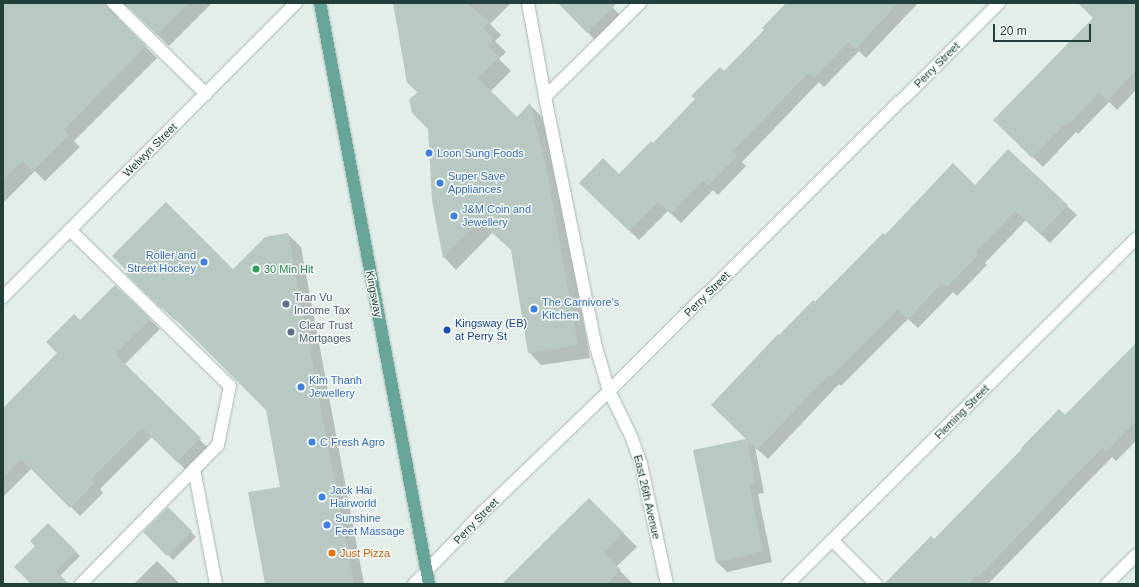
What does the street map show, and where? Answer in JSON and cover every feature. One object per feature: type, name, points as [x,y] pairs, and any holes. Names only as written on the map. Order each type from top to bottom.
[{"type":"main road","name":"Kingsway","points":[[320,3],[429,584]]},
{"type":"street","points":[[112,3],[206,94]]},
{"type":"street","name":"Welwyn Street","points":[[3,297],[296,3]]},
{"type":"street","name":"East 26th Avenue","points":[[528,3],[545,97],[596,347],[609,391],[631,436],[641,464],[667,584]]},
{"type":"street","points":[[545,97],[640,3]]},
{"type":"street","name":"Perry Street","points":[[414,584],[483,512],[609,391],[999,3]]},
{"type":"street","points":[[70,230],[230,386],[218,445],[80,584]]},
{"type":"street","name":"Fleming Street","points":[[788,584],[1136,239]]},
{"type":"street","points":[[194,469],[216,584]]},
{"type":"street","points":[[833,541],[876,584]]},
{"type":"street","points":[[1107,584],[1136,555]]},
{"type":"building","points":[[3,3],[106,3],[108,8],[146,46],[64,129],[69,135],[33,171],[23,161],[3,180]]},
{"type":"building","points":[[124,3],[189,3],[157,35]]},
{"type":"building","points":[[393,3],[466,3],[490,22],[483,28],[494,38],[487,46],[499,57],[478,78],[517,117],[530,103],[545,161],[578,345],[528,353],[511,250],[479,221],[443,258],[432,201],[428,129],[412,113],[409,99],[418,92],[407,82]]},
{"type":"building","points":[[558,3],[617,3],[587,33]]},
{"type":"building","points":[[786,3],[898,3],[856,49],[848,42],[814,78],[808,73],[733,151],[737,156],[708,186],[703,181],[671,214],[658,202],[629,231],[579,183],[603,158],[619,174],[651,141],[653,143],[695,99],[691,96],[720,67],[724,71],[764,30],[762,28]]},
{"type":"building","points":[[1078,3],[1136,3],[1136,71],[1107,101],[1099,93],[1068,125],[1066,123],[1032,158],[993,120],[1093,18]]},
{"type":"building","points":[[1008,149],[1068,205],[1040,234],[1015,211],[976,252],[978,255],[947,287],[942,283],[908,319],[898,310],[831,377],[829,375],[757,450],[747,440],[755,483],[749,484],[763,552],[716,562],[693,450],[746,439],[711,405],[778,334],[779,335],[813,300],[815,302],[883,233],[885,235],[953,163],[975,185]]},
{"type":"building","points":[[166,202],[233,269],[265,237],[288,233],[354,584],[265,584],[248,492],[280,487],[266,410],[163,307],[162,309],[126,274],[128,272],[112,256]]},
{"type":"building","points":[[115,285],[151,319],[115,354],[201,438],[177,462],[142,428],[91,479],[95,483],[70,508],[21,459],[3,478],[3,408],[57,353],[46,342],[74,314],[80,320]]},
{"type":"building","points":[[1136,343],[1136,421],[1106,452],[1102,448],[980,575],[978,574],[969,584],[884,584],[931,536],[934,539],[1059,409],[1065,415]]},
{"type":"building","points":[[589,498],[624,533],[604,553],[621,570],[607,584],[502,584]]},
{"type":"building","points":[[168,507],[192,531],[167,556],[143,532]]},
{"type":"building","points":[[48,523],[76,551],[56,571],[69,584],[31,584],[14,567],[35,546],[30,541]]},
{"type":"place","name":"Loon Sung Foods","points":[[429,153]]},
{"type":"place","name":"Super Save Appliances","points":[[440,183]]},
{"type":"place","name":"J&M Coin and Jewellery","points":[[454,216]]},
{"type":"place","name":"Roller and Street Hockey","points":[[204,262]]},
{"type":"place","name":"30 Min Hit","points":[[256,269]]},
{"type":"place","name":"Tran Vu Income Tax","points":[[286,304]]},
{"type":"place","name":"The Carnivore's Kitchen","points":[[534,309]]},
{"type":"place","name":"Kingsway (EB) at Perry St","points":[[447,330]]},
{"type":"place","name":"Clear Trust Mortgages","points":[[291,332]]},
{"type":"place","name":"Kim Thanh Jewellery","points":[[301,387]]},
{"type":"place","name":"C Fresh Agro","points":[[312,442]]},
{"type":"place","name":"Jack Hai Hairworld","points":[[322,497]]},
{"type":"place","name":"Sunshine Feet Massage","points":[[327,525]]},
{"type":"place","name":"Just Pizza","points":[[332,553]]}]
